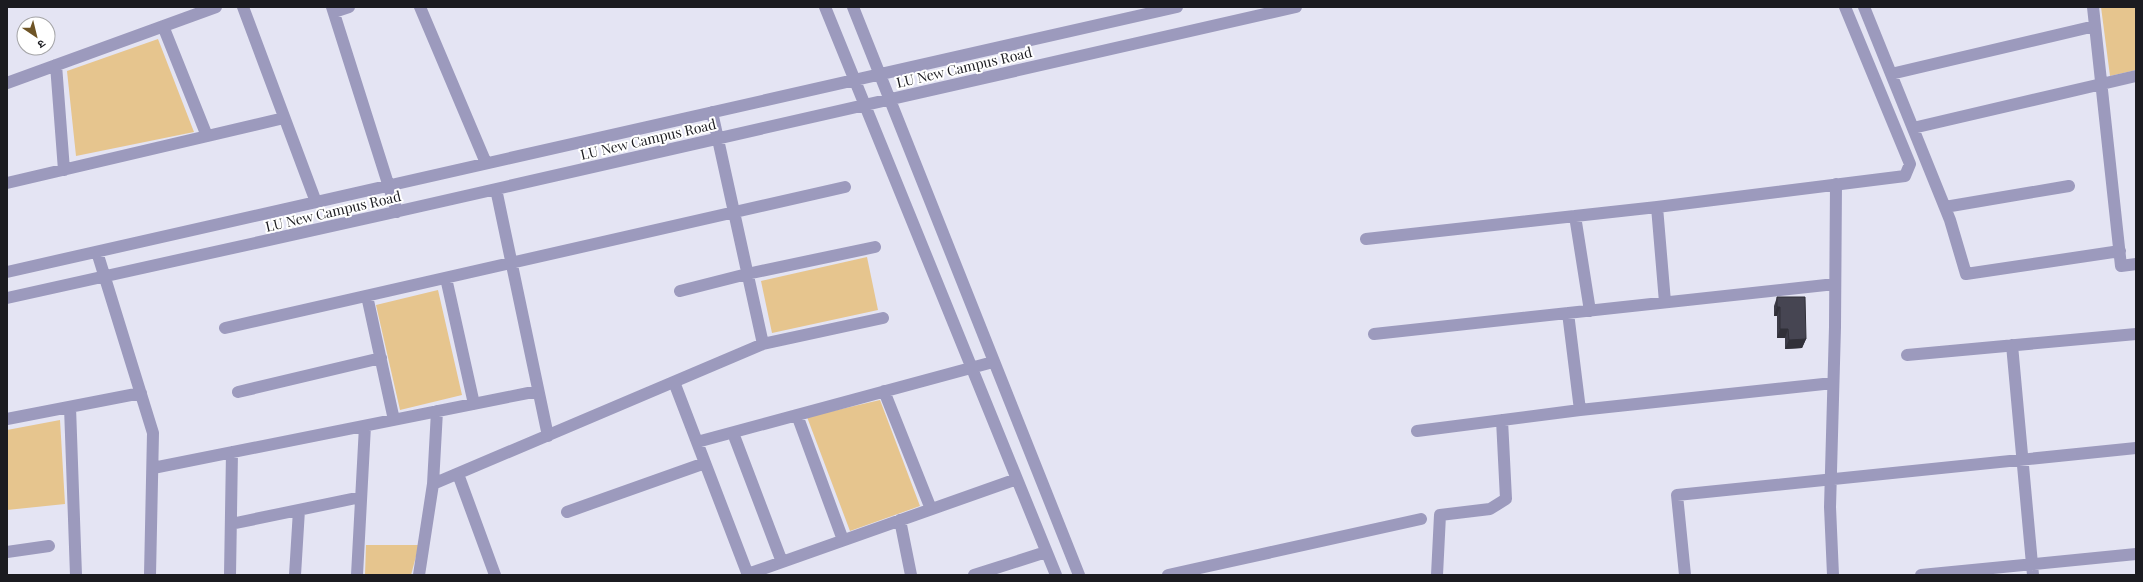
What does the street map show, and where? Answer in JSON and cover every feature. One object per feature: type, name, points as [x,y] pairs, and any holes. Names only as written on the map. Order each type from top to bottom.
[{"type":"street","points":[[7,83],[216,7]]},
{"type":"street","points":[[243,7],[316,202]]},
{"type":"street","points":[[349,7],[333,9],[391,187],[397,212]]},
{"type":"street","points":[[420,7],[486,163]]},
{"type":"street","points":[[825,7],[1046,552],[1055,572],[1077,569],[852,7]]},
{"type":"street","name":"LU New Campus Road","points":[[7,272],[316,202],[391,187],[486,163],[1177,7]]},
{"type":"street","name":"LU New Campus Road","points":[[7,298],[397,212],[1296,7]]},
{"type":"street","points":[[1366,238],[1658,207],[1905,176],[1910,164],[1845,7]]},
{"type":"street","points":[[1864,7],[1945,207],[1966,274],[2120,251]]},
{"type":"street","points":[[2093,7],[2121,266],[2136,264]]},
{"type":"street","points":[[163,26],[207,136]]},
{"type":"street","points":[[1891,74],[2095,26]]},
{"type":"street","points":[[56,65],[64,170]]},
{"type":"street","points":[[1913,128],[2136,76]]},
{"type":"street","points":[[712,112],[763,344]]},
{"type":"street","points":[[7,183],[284,118]]},
{"type":"street","points":[[1833,575],[1830,478],[1836,184]]},
{"type":"street","points":[[1945,207],[2069,186]]},
{"type":"street","points":[[225,328],[845,187]]},
{"type":"street","points":[[496,189],[548,436]]},
{"type":"street","points":[[1658,207],[1665,302]]},
{"type":"street","points":[[1575,216],[1590,311]]},
{"type":"street","points":[[680,291],[747,274],[875,247]]},
{"type":"street","points":[[97,252],[154,433],[150,575]]},
{"type":"street","points":[[446,278],[474,404]]},
{"type":"street","points":[[1374,334],[1835,284]]},
{"type":"street","points":[[367,296],[394,420]]},
{"type":"street","points":[[1568,313],[1580,410]]},
{"type":"street","points":[[433,484],[763,344],[883,318]]},
{"type":"street","points":[[1907,355],[2136,334]]},
{"type":"street","points":[[2012,345],[2032,570]]},
{"type":"street","points":[[238,392],[381,358]]},
{"type":"street","points":[[697,442],[993,362]]},
{"type":"street","points":[[674,382],[748,575],[1017,479]]},
{"type":"street","points":[[1417,431],[1580,410],[1833,383]]},
{"type":"street","points":[[153,468],[538,391]]},
{"type":"street","points":[[884,391],[931,509]]},
{"type":"street","points":[[7,419],[141,393]]},
{"type":"street","points":[[70,407],[76,575]]},
{"type":"street","points":[[420,575],[433,484],[437,411]]},
{"type":"street","points":[[797,415],[843,540]]},
{"type":"street","points":[[1437,575],[1440,515],[1490,509],[1506,499],[1502,420]]},
{"type":"street","points":[[357,575],[365,426]]},
{"type":"street","points":[[733,433],[782,562]]},
{"type":"street","points":[[1685,575],[1677,495],[1830,478],[2136,448]]},
{"type":"street","points":[[230,575],[232,452]]},
{"type":"street","points":[[567,512],[705,463]]},
{"type":"street","points":[[458,474],[493,574]]},
{"type":"street","points":[[231,524],[361,497]]},
{"type":"street","points":[[295,575],[299,510]]},
{"type":"street","points":[[1168,575],[1193,572],[1421,519]]},
{"type":"street","points":[[900,520],[912,575]]},
{"type":"street","points":[[7,552],[49,546]]},
{"type":"street","points":[[974,575],[1046,552]]},
{"type":"street","points":[[1921,575],[2032,570],[2136,554]]},
{"type":"shaded area","points":[[2101,7],[2136,7],[2136,70],[2110,76]]},
{"type":"shaded area","points":[[158,39],[194,132],[76,156],[67,71]]},
{"type":"shaded area","points":[[867,257],[878,310],[772,333],[761,281]]},
{"type":"shaded area","points":[[438,290],[462,395],[400,410],[376,305]]},
{"type":"shaded area","points":[[880,400],[920,506],[850,531],[807,417]]},
{"type":"shaded area","points":[[60,420],[65,504],[7,510],[7,430]]},
{"type":"shaded area","points":[[366,545],[419,545],[411,575],[365,575]]},
{"type":"building","points":[[1777,297],[1805,297],[1806,339],[1789,340],[1788,329],[1780,329],[1780,307],[1777,307]]}]
